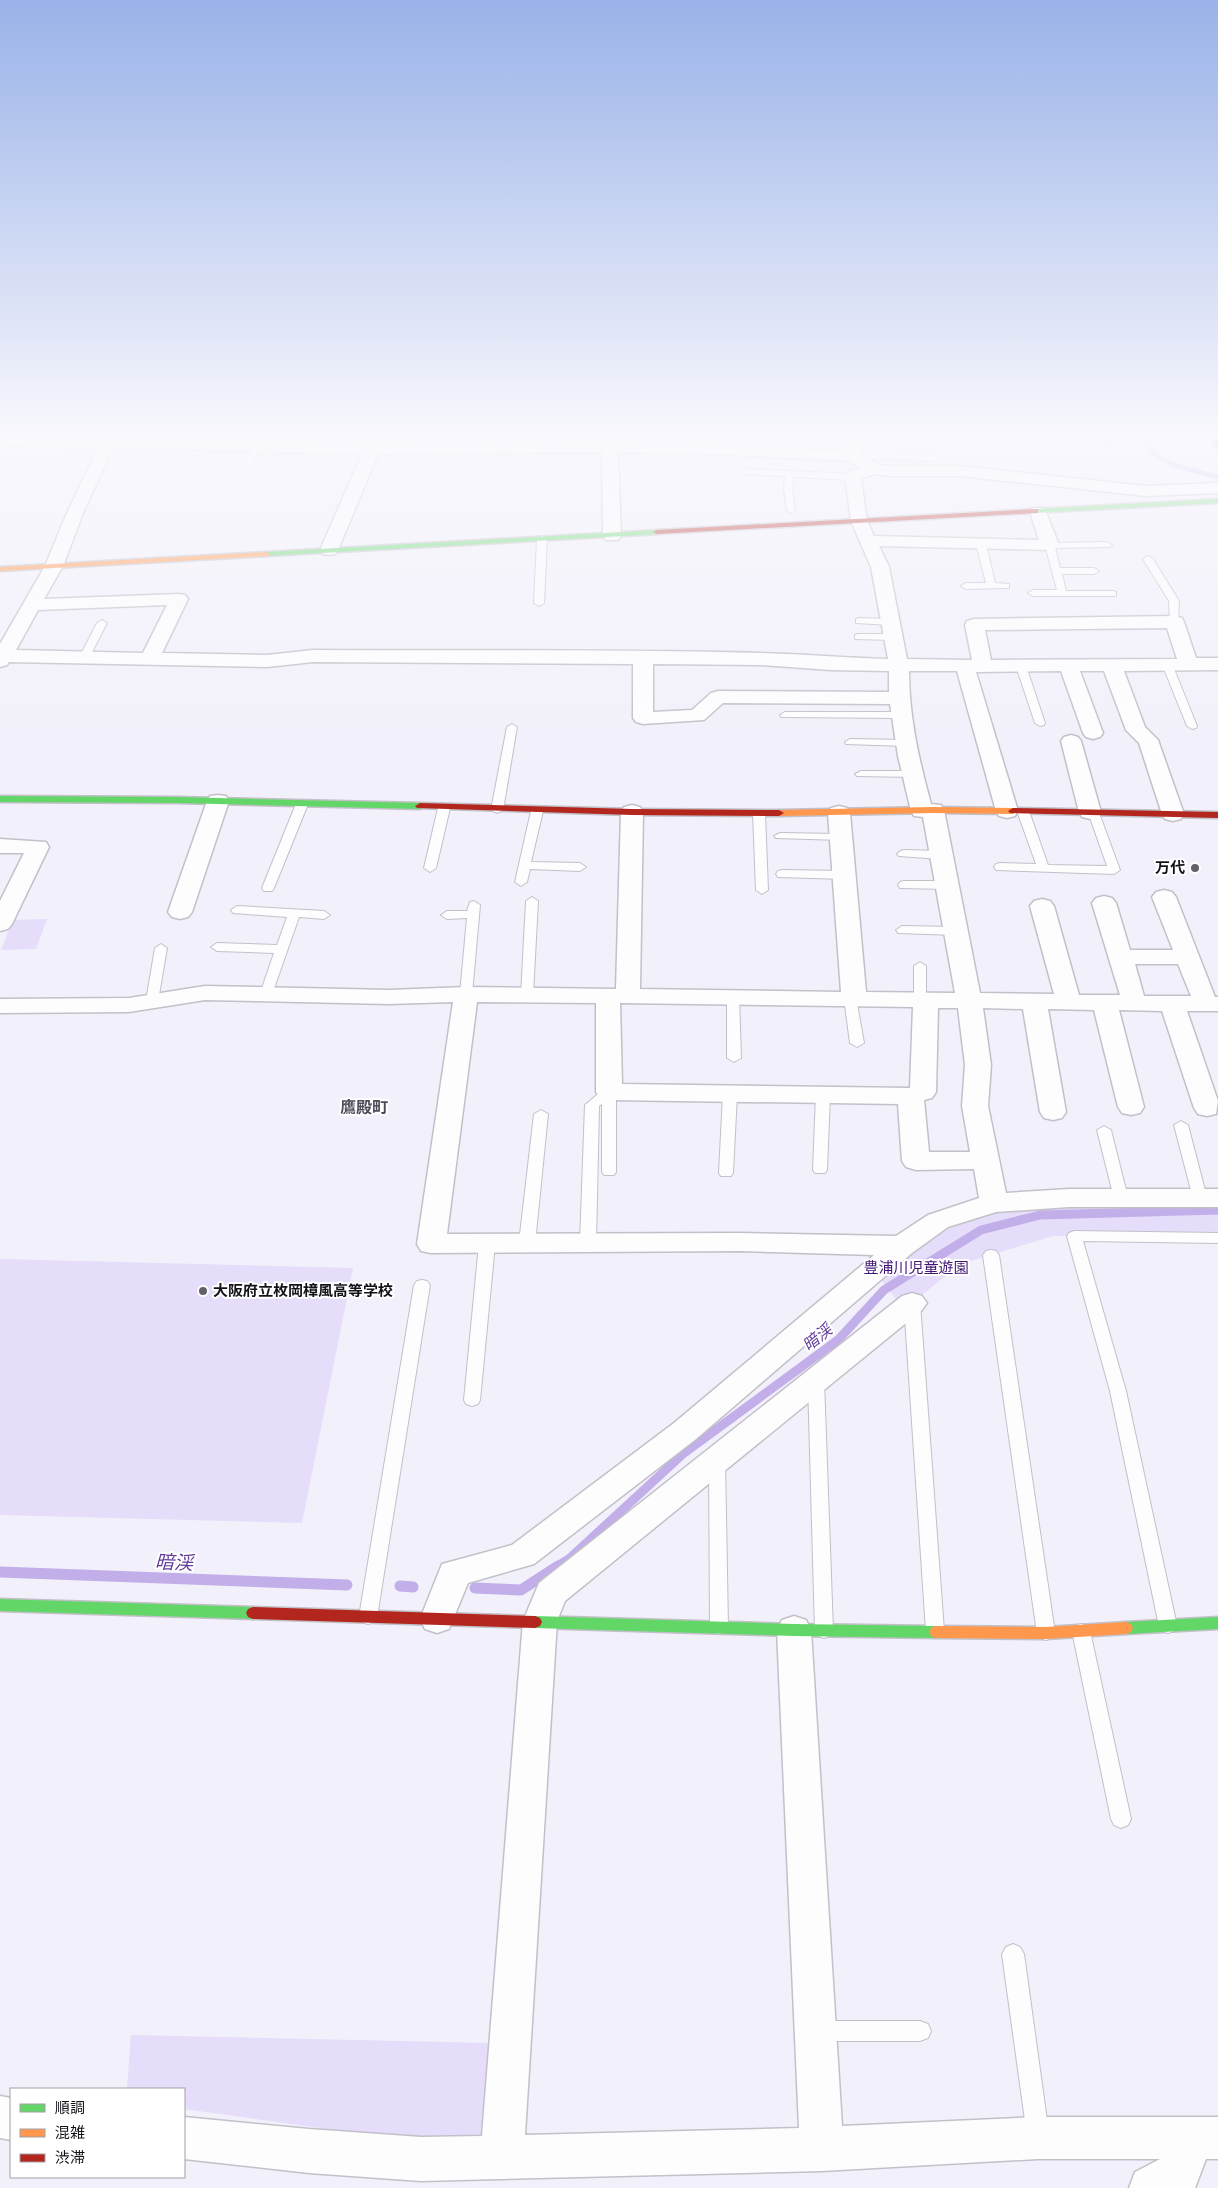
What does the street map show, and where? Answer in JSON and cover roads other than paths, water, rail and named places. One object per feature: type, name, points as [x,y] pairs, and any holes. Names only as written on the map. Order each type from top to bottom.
[{"type":"main road","points":[[0,569],[627,535]]},
{"type":"main road","points":[[0,799],[218,801],[537,811],[839,813],[928,810],[1218,815]]},
{"type":"main road","points":[[0,1605],[368,1618],[540,1621],[809,1630],[1046,1633],[1218,1623]]},
{"type":"street","points":[[1,658],[54,566],[66,535]]},
{"type":"street","points":[[329,550],[335,535]]},
{"type":"street","points":[[865,535],[880,566],[898,665],[900,707],[906,743],[913,774],[928,810],[941,855],[956,931],[969,1000],[978,1065],[975,1106],[984,1160],[994,1203]]},
{"type":"street","points":[[868,541],[1050,545],[1046,535]]},
{"type":"street","points":[[32,605],[179,599],[150,659]]},
{"type":"street","points":[[1015,811],[974,666],[973,620],[1175,622],[1188,664]]},
{"type":"street","points":[[1,658],[267,661],[313,656],[643,657],[761,659],[830,664],[974,666],[1218,664]]},
{"type":"street","points":[[643,657],[642,718],[697,716],[718,697],[900,707]]},
{"type":"street","points":[[1112,665],[1136,730],[1148,740],[1173,814]]},
{"type":"street","points":[[1069,666],[1093,733]]},
{"type":"street","points":[[1072,741],[1092,812]]},
{"type":"street","points":[[180,912],[218,801]]},
{"type":"street","points":[[632,812],[629,890],[609,1092],[911,1096],[923,1092],[923,999]]},
{"type":"street","points":[[839,813],[852,998]]},
{"type":"street","points":[[0,846],[38,846],[7,896],[0,924]]},
{"type":"street","points":[[0,1006],[128,1005],[205,993],[389,997],[466,994],[852,998],[1212,1004],[1187,957],[1164,897]]},
{"type":"street","points":[[1104,903],[1134,1002]]},
{"type":"street","points":[[1042,906],[1068,1001]]},
{"type":"street","points":[[1120,957],[1187,957]]},
{"type":"street","points":[[466,994],[431,1244],[741,1242],[902,1246]]},
{"type":"street","points":[[1034,1001],[1053,1112]]},
{"type":"street","points":[[1104,1002],[1131,1107]]},
{"type":"street","points":[[1172,1003],[1207,1108]]},
{"type":"street","points":[[911,1096],[916,1161],[984,1160]]},
{"type":"street","points":[[438,1619],[454,1573],[522,1555],[685,1431],[902,1246],[938,1221],[994,1203],[1063,1198],[1209,1198]]},
{"type":"street","points":[[502,2158],[540,1621],[551,1594],[912,1303]]},
{"type":"street","points":[[809,1630],[816,2031],[822,2149]]},
{"type":"street","points":[[185,2138],[309,2151],[421,2159],[822,2149],[1038,2138],[1205,2138]]},
{"type":"street","points":[[1151,2188],[1179,2173],[1205,2138]]},
{"type":"lane","points":[[538,604],[542,539]]},
{"type":"lane","points":[[981,544],[991,586]]},
{"type":"lane","points":[[1062,593],[1050,545],[1107,545]]},
{"type":"lane","points":[[1148,559],[1174,601],[1175,622]]},
{"type":"lane","points":[[1057,571],[1094,571]]},
{"type":"lane","points":[[966,586],[1006,586]]},
{"type":"lane","points":[[1033,593],[1112,594]]},
{"type":"lane","points":[[859,622],[892,630]]},
{"type":"lane","points":[[84,658],[102,623]]},
{"type":"lane","points":[[858,637],[892,630]]},
{"type":"lane","points":[[1167,664],[1192,726]]},
{"type":"lane","points":[[1021,666],[1040,723]]},
{"type":"lane","points":[[785,715],[900,707]]},
{"type":"lane","points":[[497,810],[512,727]]},
{"type":"lane","points":[[850,742],[906,743]]},
{"type":"lane","points":[[861,774],[913,774]]},
{"type":"lane","points":[[268,888],[302,804]]},
{"type":"lane","points":[[430,868],[444,808]]},
{"type":"lane","points":[[520,882],[537,811]]},
{"type":"lane","points":[[1015,811],[1043,868]]},
{"type":"lane","points":[[1000,867],[1114,870],[1092,812]]},
{"type":"lane","points":[[758,813],[762,890]]},
{"type":"lane","points":[[780,836],[841,837]]},
{"type":"lane","points":[[903,854],[941,855]]},
{"type":"lane","points":[[524,865],[580,867]]},
{"type":"lane","points":[[782,874],[844,875]]},
{"type":"lane","points":[[904,885],[947,885]]},
{"type":"lane","points":[[527,995],[532,901]]},
{"type":"lane","points":[[237,910],[324,915]]},
{"type":"lane","points":[[447,915],[473,910],[466,994]]},
{"type":"lane","points":[[266,994],[294,914]]},
{"type":"lane","points":[[902,930],[956,931]]},
{"type":"lane","points":[[217,947],[282,950]]},
{"type":"lane","points":[[152,1001],[161,948]]},
{"type":"lane","points":[[920,966],[923,999]]},
{"type":"lane","points":[[733,997],[734,1058]]},
{"type":"lane","points":[[852,998],[857,1043]]},
{"type":"lane","points":[[609,1092],[609,1172]]},
{"type":"lane","points":[[588,1243],[592,1105],[609,1092]]},
{"type":"lane","points":[[726,1173],[730,1094]]},
{"type":"lane","points":[[820,1170],[823,1095]]},
{"type":"lane","points":[[527,1243],[541,1114]]},
{"type":"lane","points":[[1181,1125],[1209,1198]]},
{"type":"lane","points":[[1104,1130],[1121,1198]]},
{"type":"lane","points":[[1168,1626],[1118,1391],[1074,1236],[1218,1238]]},
{"type":"lane","points":[[472,1400],[487,1244]]},
{"type":"lane","points":[[991,1255],[1046,1633]]},
{"type":"lane","points":[[368,1618],[422,1286]]},
{"type":"lane","points":[[912,1303],[935,1631]]},
{"type":"lane","points":[[809,1630],[816,1380]]},
{"type":"lane","points":[[717,1459],[719,1628]]},
{"type":"lane","points":[[1080,1631],[1121,1819]]},
{"type":"lane","points":[[1013,1954],[1038,2138]]},
{"type":"lane","points":[[816,2031],[920,2031]]},
{"type":"waterway","name":"暗渓","points":[[556,1567],[570,1558],[684,1453],[838,1340],[884,1290],[981,1230],[1040,1215],[1218,1210]]},
{"type":"waterway","name":"暗渓","points":[[475,1588],[521,1590],[558,1566]]},
{"type":"waterway","name":"暗渓","points":[[0,1572],[347,1585]]},
{"type":"waterway","name":"暗渓","points":[[400,1586],[413,1587]]},
{"type":"place","name":"万代","points":[[1195,868]]},
{"type":"place","name":"大阪府立枚岡樟風高等学校","points":[[203,1291]]},
{"type":"district","name":"鷹殿町","points":[[364,1107]]},
{"type":"park label","name":"豊浦川児童遊園","points":[[916,1268]]}]
